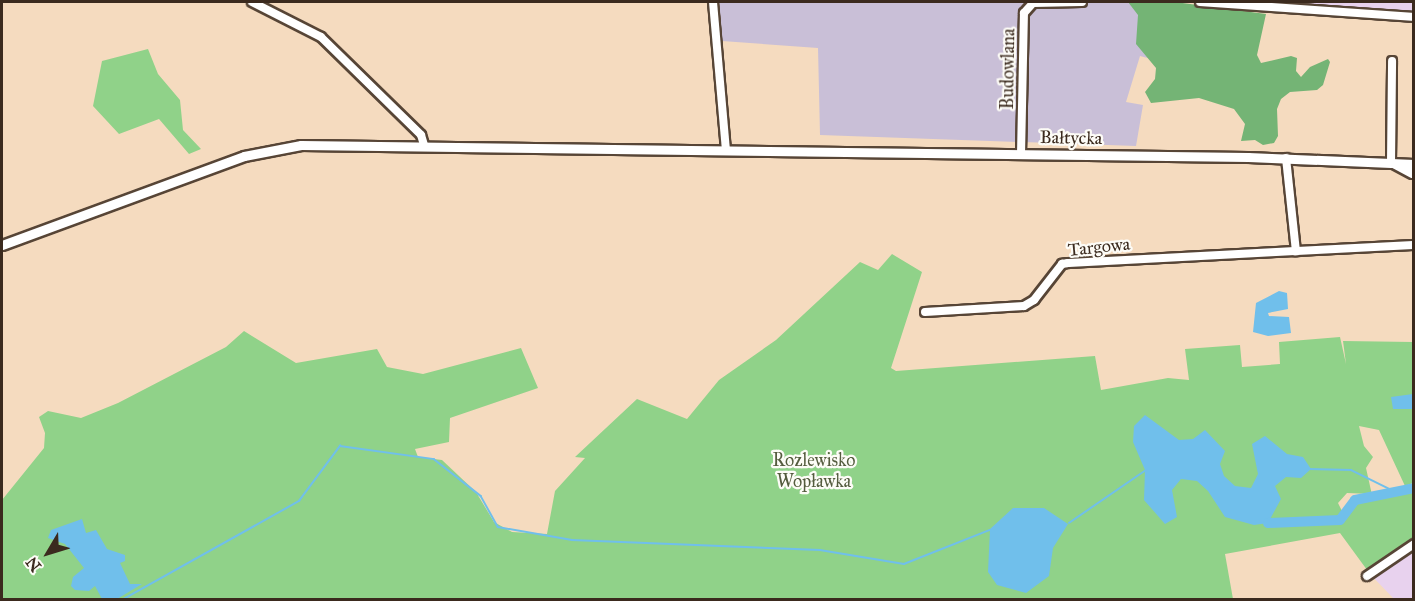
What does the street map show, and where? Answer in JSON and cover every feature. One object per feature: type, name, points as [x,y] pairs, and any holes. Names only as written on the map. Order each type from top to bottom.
[{"type":"main road","name":"Bałtycka","points":[[2,245],[273,148],[312,144],[1286,158],[1392,163],[1413,170]]},
{"type":"street","points":[[252,2],[321,37],[421,135],[424,146]]},
{"type":"street","points":[[713,2],[726,150]]},
{"type":"street","name":"Budowlana","points":[[1021,154],[1024,13],[1033,3],[1082,2]]},
{"type":"street","points":[[1200,2],[1413,17]]},
{"type":"street","points":[[1392,62],[1392,163]]},
{"type":"street","points":[[1286,158],[1296,251]]},
{"type":"street","name":"Targowa","points":[[925,312],[1024,306],[1034,300],[1062,264],[1068,263],[1413,245]]},
{"type":"street","points":[[1367,576],[1413,544]]},
{"type":"shaded area","points":[[719,2],[1178,2],[1155,60],[1140,56],[1126,102],[1143,105],[1136,146],[820,135],[818,48],[722,41]]},
{"type":"shaded area","points":[[1268,2],[1413,2],[1413,13],[1320,7]]},
{"type":"shaded area","points":[[1413,545],[1413,599],[1394,599],[1370,574]]},
{"type":"green space","points":[[1128,2],[1175,2],[1266,14],[1257,55],[1261,63],[1291,56],[1297,58],[1296,71],[1301,77],[1310,67],[1328,59],[1330,62],[1323,85],[1317,90],[1290,92],[1281,99],[1277,109],[1278,136],[1274,143],[1263,145],[1255,140],[1241,141],[1245,124],[1234,109],[1199,98],[1151,103],[1145,92],[1155,79],[1156,68],[1136,44],[1138,15]]},
{"type":"green space","points":[[148,49],[158,74],[180,100],[183,130],[201,149],[189,154],[159,119],[119,134],[93,106],[102,61]]},
{"type":"green space","name":"Rozlewisko Wopławka","points":[[892,254],[922,272],[891,368],[896,371],[1095,356],[1101,390],[1168,378],[1189,380],[1185,349],[1240,345],[1242,367],[1280,364],[1279,342],[1340,337],[1346,364],[1343,341],[1413,342],[1413,483],[1405,486],[1379,430],[1359,426],[1364,446],[1373,457],[1366,468],[1372,495],[1413,488],[1413,545],[1370,574],[1340,533],[1225,554],[1233,599],[2,600],[2,500],[44,448],[45,433],[39,417],[48,411],[81,418],[118,403],[226,347],[244,331],[296,363],[377,349],[387,367],[423,374],[521,348],[538,388],[450,418],[449,442],[415,449],[418,457],[442,460],[476,492],[494,522],[512,532],[547,534],[555,491],[585,458],[575,457],[637,399],[687,419],[719,380],[776,340],[860,262],[878,270]],"holes":[[[1347,493],[1371,494],[1355,500],[1344,515],[1338,503]]]},
{"type":"water","points":[[1279,291],[1287,293],[1288,309],[1268,313],[1269,316],[1289,317],[1291,333],[1268,336],[1253,332],[1256,303]]},
{"type":"water","points":[[1413,394],[1413,409],[1393,409],[1391,397]]},
{"type":"water","points":[[1145,415],[1179,440],[1193,439],[1205,430],[1225,451],[1220,464],[1224,476],[1235,486],[1251,488],[1258,474],[1252,444],[1265,436],[1287,454],[1303,457],[1311,469],[1301,478],[1286,477],[1275,486],[1281,499],[1268,523],[1254,525],[1225,517],[1208,491],[1197,481],[1181,479],[1172,490],[1177,517],[1165,524],[1144,500],[1145,470],[1133,442],[1134,426]]},
{"type":"water","points":[[1013,508],[1044,508],[1068,524],[1053,548],[1049,576],[1026,593],[997,585],[988,572],[990,529]]},
{"type":"water","points":[[82,519],[86,533],[96,530],[107,549],[125,555],[125,561],[120,563],[130,584],[142,584],[117,599],[102,599],[95,586],[89,591],[75,590],[71,586],[73,577],[84,568],[65,544],[48,538],[51,530]]},
{"type":"waterway","points":[[122,600],[299,501],[340,446],[434,459],[481,496],[498,527],[572,540],[820,550],[904,564],[990,530]]},
{"type":"waterway","points":[[1309,469],[1351,470],[1398,493]]},
{"type":"waterway","points":[[1069,523],[1146,470]]},
{"type":"waterway","points":[[1268,523],[1340,520],[1355,500],[1414,488]]}]
